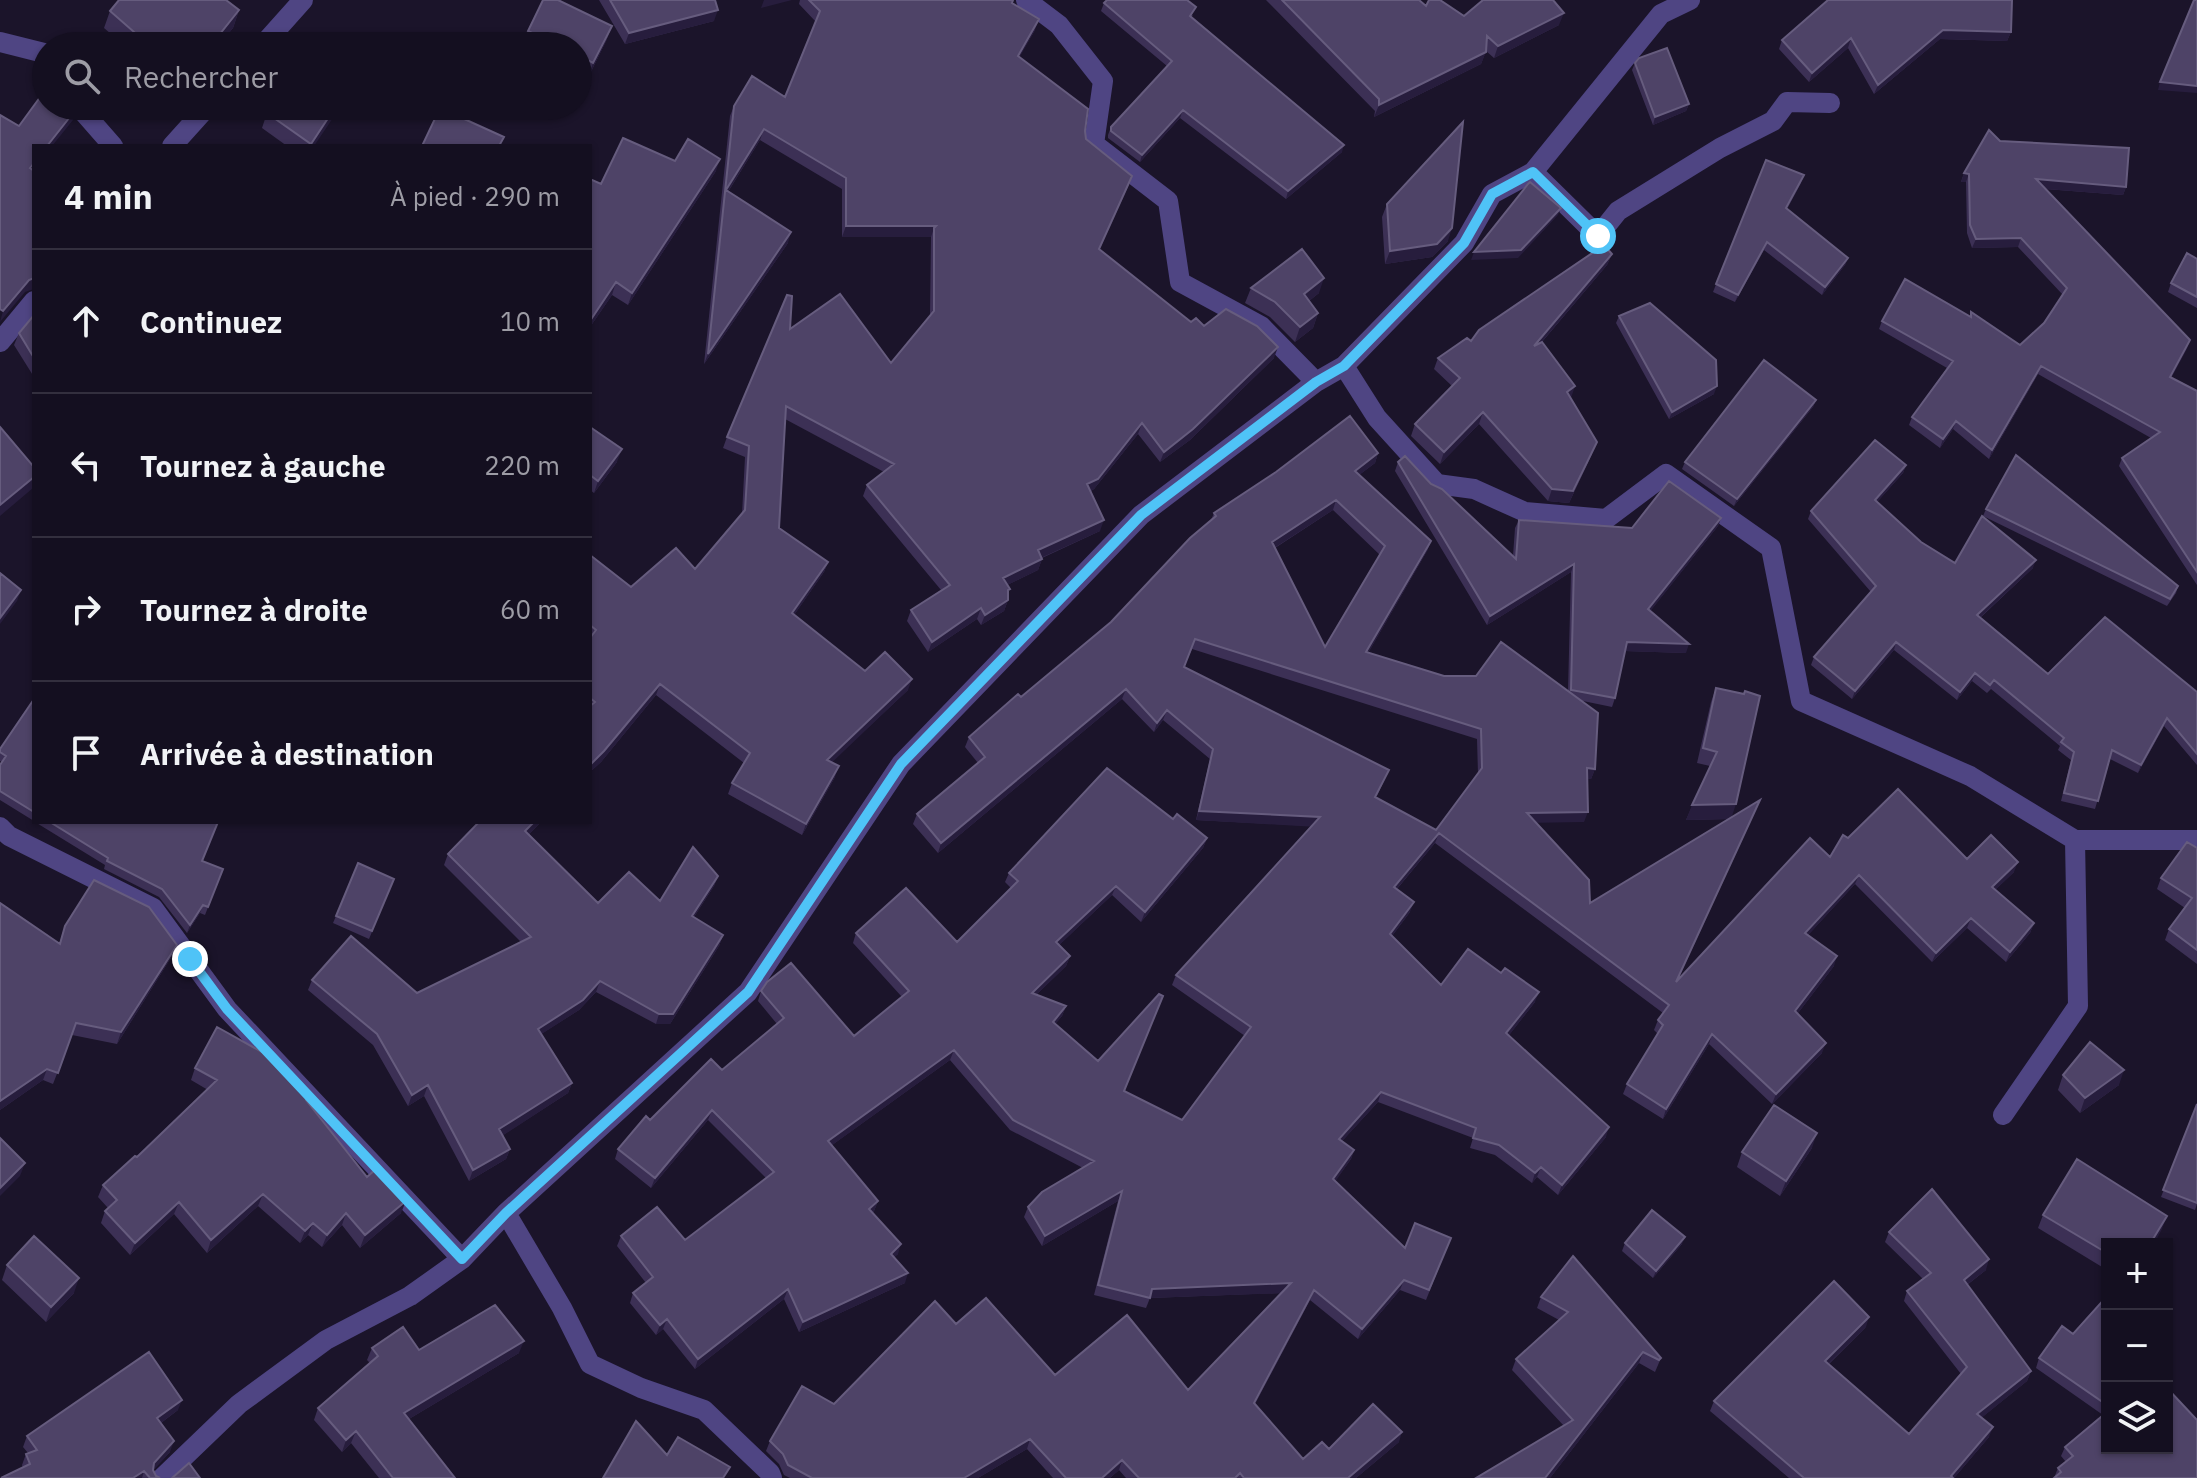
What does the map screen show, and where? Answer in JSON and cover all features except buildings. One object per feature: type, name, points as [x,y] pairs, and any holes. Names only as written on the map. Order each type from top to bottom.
[{"type":"street","points":[[274,32],[303,0]]},
{"type":"street","points":[[1026,0],[1059,25],[1103,81],[1094,144],[1168,201],[1180,282],[1261,326],[1316,382]]},
{"type":"street","points":[[162,1478],[239,1404],[326,1340],[410,1296],[462,1259],[506,1213],[748,992],[901,764],[1141,515],[1316,382],[1344,366],[1464,243],[1492,194],[1533,172],[1661,14],[1690,0]]},
{"type":"street","points":[[0,42],[32,50]]},
{"type":"street","points":[[1533,172],[1598,236],[1618,211],[1720,148],[1773,121],[1787,102],[1830,103]]},
{"type":"street","points":[[90,120],[111,144]]},
{"type":"street","points":[[174,144],[195,120]]},
{"type":"street","points":[[0,342],[32,303]]},
{"type":"street","points":[[1344,366],[1377,418],[1437,484],[1474,489],[1525,512],[1606,519],[1666,474],[1771,548],[1801,701],[1970,776],[2075,840],[2197,840]]},
{"type":"street","points":[[0,827],[9,836],[153,908],[227,1009],[462,1259]]},
{"type":"street","points":[[2003,1115],[2078,1006],[2075,840]]},
{"type":"street","points":[[506,1213],[562,1308],[590,1364],[641,1388],[704,1410],[772,1478]]},
{"type":"route","points":[[190,959],[227,1009],[462,1259],[506,1213],[748,992],[901,764],[997,663],[1141,515],[1316,382],[1344,366],[1464,243],[1492,194],[1533,172],[1598,236]]}]
